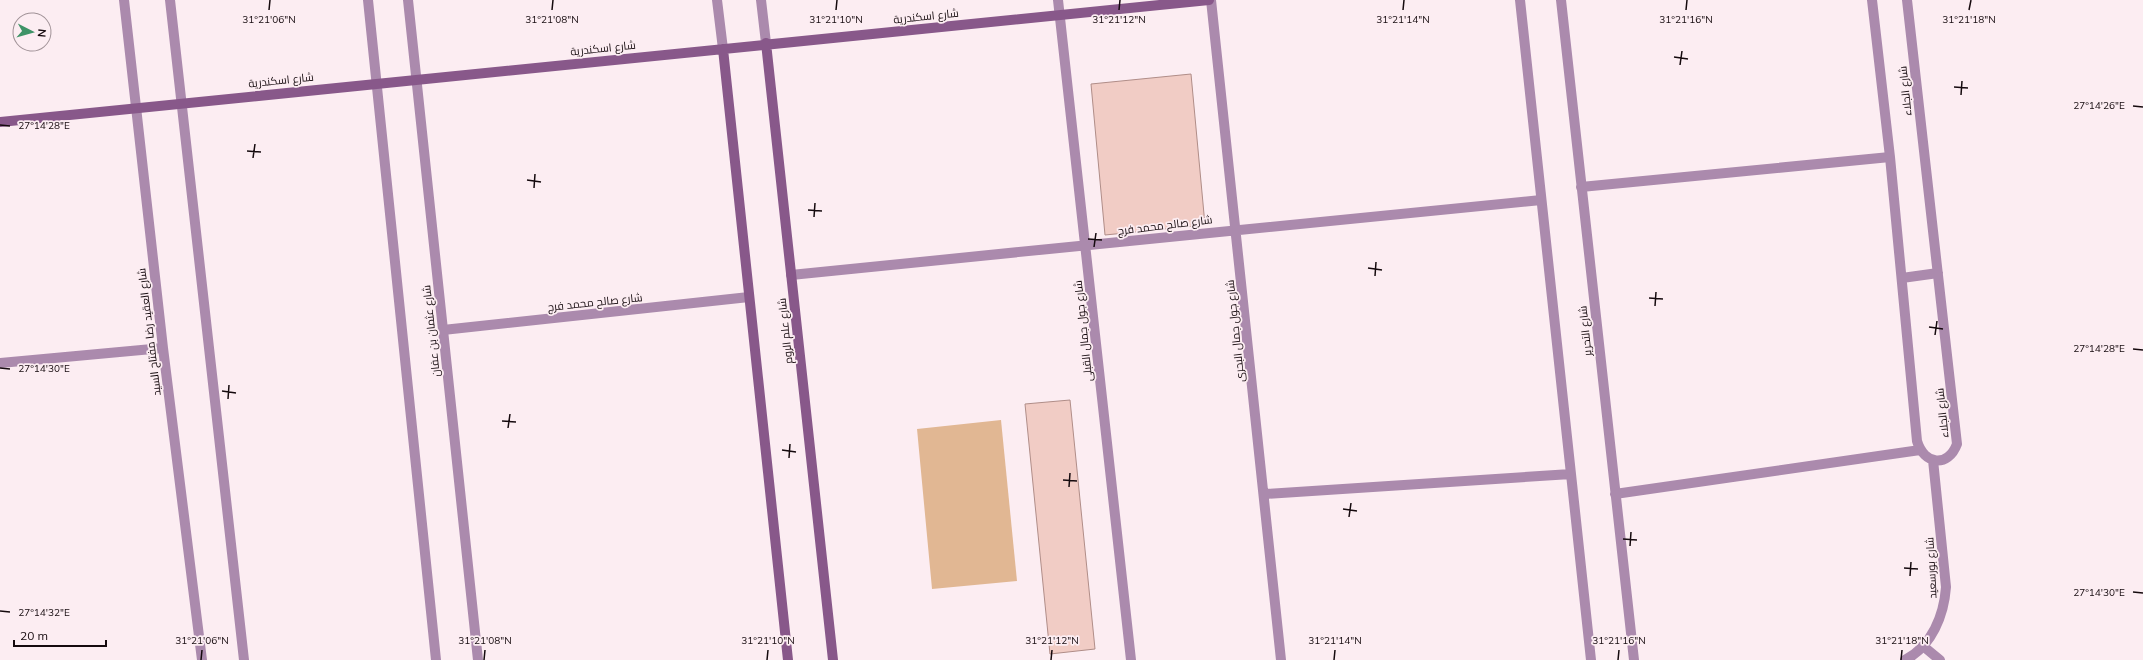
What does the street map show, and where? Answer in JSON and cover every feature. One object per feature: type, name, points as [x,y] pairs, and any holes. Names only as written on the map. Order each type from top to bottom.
[{"type":"street","name":"شارع العقيد رضا مفتاح السيد","points":[[124,0],[163,348],[202,660]]},
{"type":"street","points":[[170,0],[244,660]]},
{"type":"street","points":[[368,0],[436,660]]},
{"type":"street","name":"شارع عثمان بن عفان","points":[[408,0],[478,660]]},
{"type":"street","points":[[717,0],[788,660]]},
{"type":"street","name":"شارع علم الروم","points":[[761,0],[833,660]]},
{"type":"street","name":"شارع جول جمال القبلى","points":[[1058,0],[1131,660]]},
{"type":"street","name":"شارع اسكندرية","points":[[0,122],[181,102],[723,49],[766,43],[1210,0]]},
{"type":"street","name":"شارع جول جمال البحرى","points":[[1210,0],[1265,494],[1281,660]]},
{"type":"street","points":[[1520,0],[1591,660]]},
{"type":"street","name":"شارع التحرير","points":[[1561,0],[1634,660]]},
{"type":"street","name":"شارع الجلاء","points":[[1872,0],[1890,157],[1917,441],[1920,450]]},
{"type":"street","name":"شارع الجلاء","points":[[1907,0],[1957,444],[1954,451],[1948,457],[1933,460]]},
{"type":"street","points":[[1581,188],[1890,157]]},
{"type":"street","name":"شارع صالح محمد فرج","points":[[791,275],[1086,247],[1236,229],[1541,200]]},
{"type":"street","points":[[1902,278],[1938,273]]},
{"type":"street","name":"شارع صالح محمد فرج","points":[[443,330],[749,298]]},
{"type":"street","points":[[0,362],[163,348]]},
{"type":"street","points":[[1615,494],[1920,450],[1925,457],[1933,460]]},
{"type":"street","name":"شارع بورسعيد","points":[[1905,660],[1923,646],[1934,631],[1941,617],[1945,602],[1946,587],[1933,460]]},
{"type":"street","points":[[1265,494],[1571,474]]},
{"type":"street","points":[[1923,646],[1940,660]]},
{"type":"shaded area","points":[[1001,420],[1017,581],[932,589],[917,429]]},
{"type":"building","points":[[1191,74],[1205,225],[1105,235],[1091,84]]},
{"type":"building","points":[[1070,400],[1095,649],[1050,654],[1025,404]]}]
